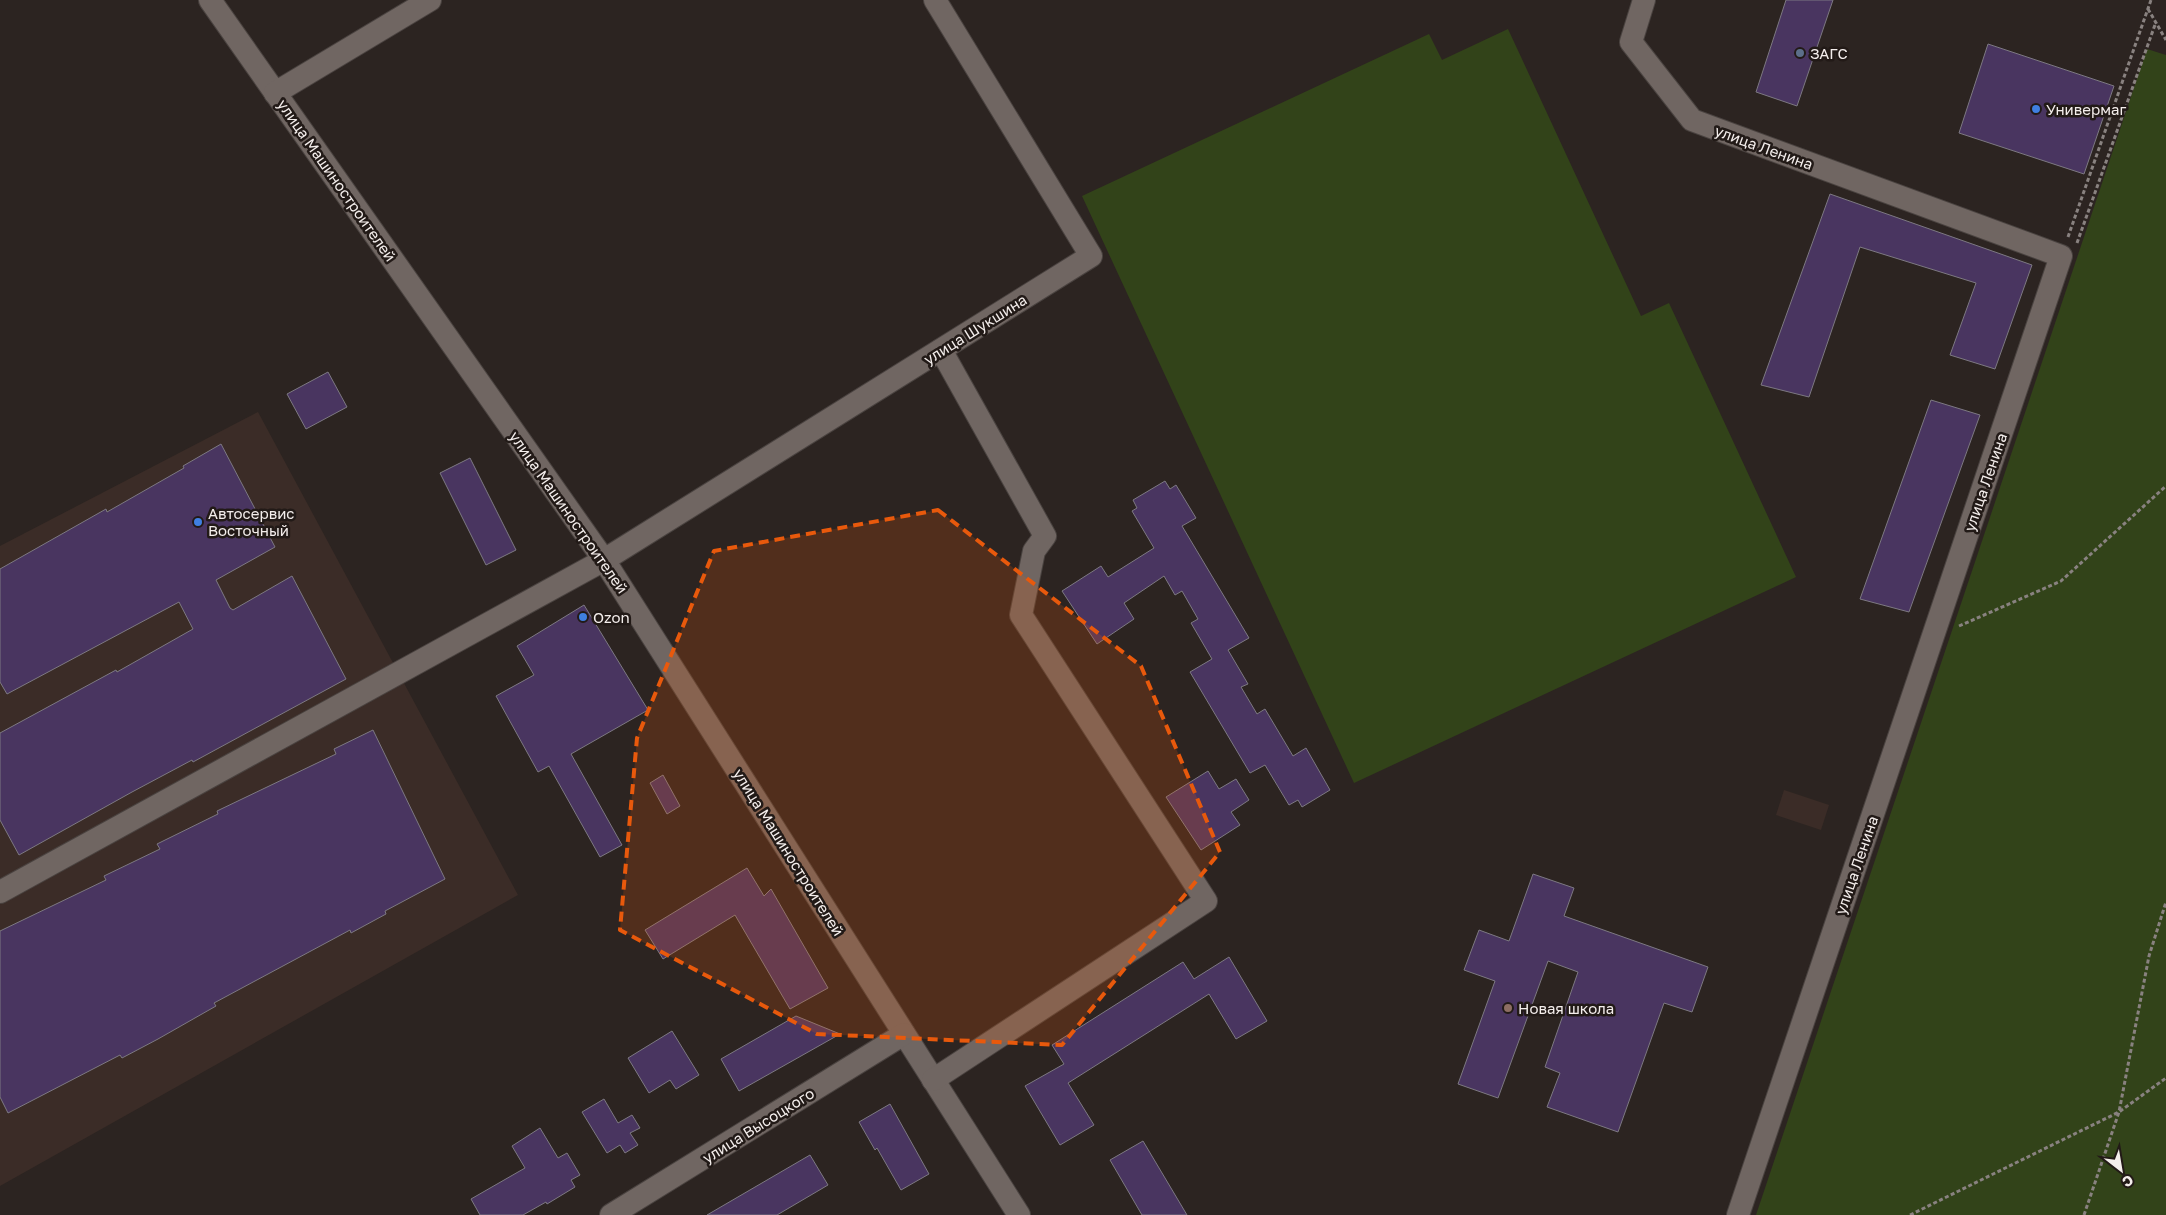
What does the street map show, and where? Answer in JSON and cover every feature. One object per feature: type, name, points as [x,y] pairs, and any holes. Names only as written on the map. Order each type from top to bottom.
[{"type":"street","name":"улица Машиностроителей","points":[[210,0],[604,560],[1019,1215]]},
{"type":"street","points":[[276,94],[430,0]]},
{"type":"street","name":"улица Шукшина","points":[[0,892],[604,560],[1091,256],[936,0]]},
{"type":"street","name":"улица Ленина","points":[[1644,0],[1631,42],[1692,120],[2061,256],[1738,1215]]},
{"type":"street","points":[[933,1080],[1206,901],[1021,615],[1034,551],[1045,536],[941,350]]},
{"type":"street","name":"улица Высоцкого","points":[[611,1215],[904,1034]]},
{"type":"path","points":[[2061,256],[2151,0]]},
{"type":"path","points":[[2148,9],[2166,40]]},
{"type":"path","points":[[1954,629],[2061,581],[2166,486]]},
{"type":"path","points":[[2084,1215],[2120,1112],[2149,956],[2166,902]]},
{"type":"path","points":[[1910,1215],[2120,1112],[2166,1078]]},
{"type":"highlighted area","points":[[938,510],[1141,666],[1220,852],[1062,1045],[817,1034],[620,930],[637,738],[714,551]]},
{"type":"shaded area","points":[[258,412],[518,895],[0,1186],[0,546]]},
{"type":"shaded area","points":[[1784,790],[1829,805],[1821,830],[1776,815]]},
{"type":"green space","points":[[1508,29],[1641,316],[1669,303],[1796,577],[1354,783],[1082,196],[1429,34],[1442,60]]},
{"type":"green space","points":[[2147,49],[2166,55],[2166,1215],[1756,1215]]},
{"type":"building","points":[[1786,0],[1833,0],[1797,106],[1756,92]]},
{"type":"building","name":"Универмаг","points":[[1988,44],[2114,86],[2084,174],[1959,133]]},
{"type":"building","points":[[1830,194],[2032,265],[1995,369],[1950,355],[1976,283],[1860,247],[1809,397],[1761,385]]},
{"type":"building","points":[[328,372],[347,407],[306,429],[287,394]]},
{"type":"building","points":[[1931,400],[1980,415],[1909,612],[1860,599]]},
{"type":"building","points":[[221,444],[275,547],[216,580],[230,608],[233,610],[292,576],[346,679],[193,762],[192,760],[132,792],[19,855],[0,820],[0,733],[116,670],[117,672],[193,629],[179,602],[7,694],[0,682],[0,569],[106,509],[107,512],[184,468],[183,466]]},
{"type":"building","points":[[470,458],[516,550],[486,565],[440,473]]},
{"type":"building","points":[[1165,481],[1170,489],[1176,485],[1196,518],[1182,526],[1249,638],[1228,650],[1248,684],[1241,687],[1257,714],[1265,709],[1293,756],[1306,748],[1330,790],[1302,807],[1298,800],[1289,805],[1265,765],[1250,773],[1190,672],[1212,659],[1191,623],[1198,619],[1182,591],[1175,595],[1164,576],[1124,603],[1134,619],[1097,644],[1062,591],[1101,566],[1108,577],[1154,548],[1132,511],[1137,508],[1133,500]]},
{"type":"building","points":[[584,605],[648,710],[571,754],[622,845],[600,857],[549,766],[538,772],[496,696],[534,675],[517,646]]},
{"type":"building","points":[[373,730],[445,879],[385,911],[386,914],[351,933],[350,930],[214,1003],[216,1006],[158,1039],[122,1058],[120,1055],[8,1113],[0,1097],[0,931],[106,880],[104,876],[160,849],[157,844],[218,814],[217,811],[336,754],[334,749]]},
{"type":"building","points":[[1208,771],[1219,789],[1236,779],[1249,800],[1231,812],[1240,825],[1201,850],[1166,797]]},
{"type":"building","points":[[663,775],[680,806],[667,814],[650,783]]},
{"type":"building","points":[[747,868],[764,896],[771,889],[828,988],[790,1009],[735,915],[663,959],[645,930]]},
{"type":"building","name":"Новая школа","points":[[1533,874],[1574,888],[1564,916],[1708,967],[1692,1012],[1664,1003],[1618,1132],[1547,1107],[1560,1073],[1545,1067],[1578,972],[1548,961],[1498,1098],[1458,1084],[1495,981],[1464,970],[1479,930],[1509,941]]},
{"type":"building","points":[[1229,957],[1267,1021],[1236,1039],[1209,994],[1068,1083],[1094,1125],[1060,1145],[1025,1086],[1064,1064],[1052,1045],[1183,962],[1194,979]]},
{"type":"building","points":[[796,1016],[840,1034],[739,1091],[721,1059]]},
{"type":"building","points":[[672,1031],[699,1075],[676,1089],[670,1080],[649,1093],[628,1058]]},
{"type":"building","points":[[604,1099],[618,1123],[632,1115],[640,1128],[630,1133],[638,1145],[625,1153],[620,1145],[607,1153],[582,1112]]},
{"type":"building","points":[[890,1104],[929,1174],[901,1190],[877,1148],[875,1150],[859,1122]]},
{"type":"building","points":[[540,1128],[558,1158],[567,1153],[580,1175],[571,1180],[575,1187],[547,1204],[546,1202],[523,1215],[480,1215],[471,1199],[525,1168],[512,1146]]},
{"type":"building","points":[[1143,1141],[1187,1215],[1142,1215],[1110,1160]]},
{"type":"building","points":[[810,1155],[828,1185],[777,1215],[707,1215]]},
{"type":"place","name":"ЗАГС","points":[[1800,53]]},
{"type":"place","name":"Универмаг","points":[[2036,109]]},
{"type":"place","name":"Автосервис Восточный","points":[[198,522]]},
{"type":"place","name":"Ozon","points":[[583,617]]},
{"type":"place","name":"Новая школа","points":[[1508,1008]]}]
